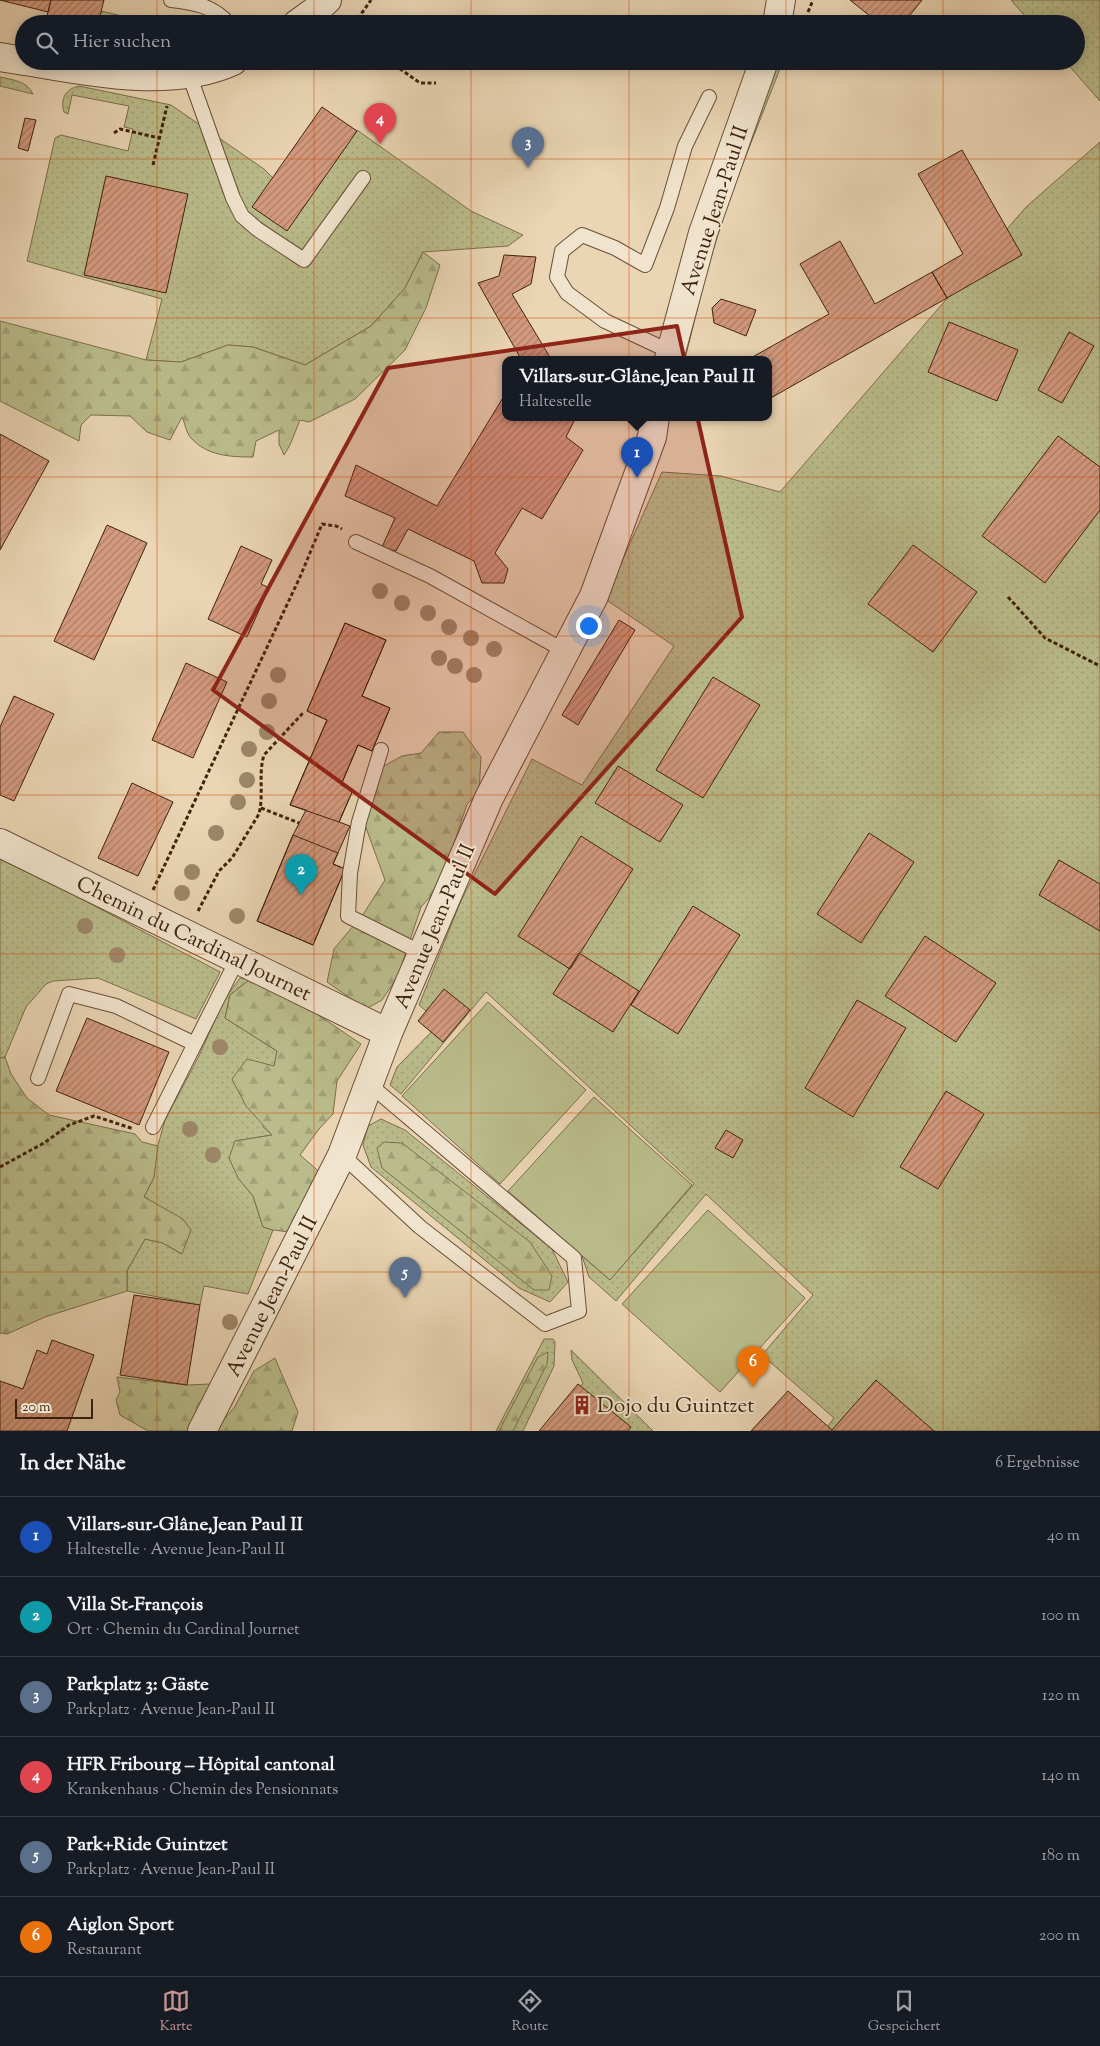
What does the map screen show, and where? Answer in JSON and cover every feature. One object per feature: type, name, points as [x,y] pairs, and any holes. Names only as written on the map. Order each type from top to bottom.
[{"type":"street","points":[[309,15],[327,0]]},
{"type":"street","points":[[778,15],[781,0]]},
{"type":"street","points":[[0,57],[15,59]]},
{"type":"street","points":[[83,70],[102,73],[176,76],[210,70]]},
{"type":"street","name":"Avenue Jean-Paul II","points":[[670,355],[703,233],[761,70]]},
{"type":"street","name":"Avenue Jean-Paul II","points":[[202,1431],[342,1155],[388,1033],[489,798],[594,596],[652,437],[654,421]]},
{"type":"street","name":"Chemin du Cardinal Journet","points":[[0,843],[388,1033]]},
{"type":"lane","points":[[174,0],[209,7],[221,15]]},
{"type":"lane","points":[[189,74],[233,198],[242,216],[257,229],[304,260],[363,178]]},
{"type":"lane","points":[[670,355],[605,321],[567,293],[557,277],[562,251],[582,235],[615,248],[645,265],[667,208],[685,146],[709,97]]},
{"type":"lane","points":[[356,542],[430,576],[565,651]]},
{"type":"lane","points":[[381,750],[359,822],[350,872],[348,916],[422,953]]},
{"type":"lane","points":[[153,1128],[237,960]]},
{"type":"lane","points":[[38,1078],[70,994],[116,1006],[195,1044]]},
{"type":"lane","points":[[342,1155],[420,1227],[545,1324],[579,1311],[574,1258],[369,1084]]},
{"type":"path","points":[[360,15],[371,0]]},
{"type":"path","points":[[402,70],[420,83],[436,82]]},
{"type":"path","points":[[152,165],[167,106]]},
{"type":"path","points":[[114,133],[120,129],[159,138]]},
{"type":"path","points":[[142,914],[300,577],[322,524],[336,526],[349,533],[356,542]]},
{"type":"path","points":[[1008,596],[1045,638],[1100,666]]},
{"type":"path","points":[[186,935],[219,871],[232,858],[259,814],[261,808],[261,764],[264,755],[303,713]]},
{"type":"path","points":[[261,808],[300,823]]},
{"type":"path","points":[[0,1167],[44,1144],[69,1125],[94,1116],[143,1132],[153,1128]]},
{"type":"highlighted area","points":[[677,326],[742,617],[495,894],[213,690],[388,368]]},
{"type":"green space","points":[[1011,0],[1100,0],[1100,101],[1073,70],[1085,70],[1085,15],[1024,15]]},
{"type":"green space","points":[[101,11],[117,15],[100,15]]},
{"type":"green space","points":[[774,70],[779,70],[729,199],[707,270],[686,356],[682,356],[703,270]]},
{"type":"green space","points":[[0,77],[15,80],[27,86],[33,94],[0,86]]},
{"type":"green space","points":[[79,86],[171,105],[264,169],[273,178],[287,230],[357,130],[471,211],[523,235],[508,246],[423,252],[405,288],[371,326],[305,365],[253,347],[228,345],[181,362],[146,360],[162,299],[27,261],[55,138],[61,135],[128,151],[133,129],[124,127],[129,106],[72,95],[68,114],[64,112],[63,107],[65,95],[74,87]]},
{"type":"green space","points":[[1100,142],[1100,1431],[824,1431],[834,1418],[762,1355],[813,1295],[706,1194],[616,1301],[589,1277],[582,1256],[610,1280],[694,1184],[486,992],[401,1094],[390,1085],[397,1067],[440,1023],[419,1005],[460,903],[532,759],[582,785],[674,646],[605,599],[662,472],[721,476],[780,492],[1026,207]]},
{"type":"green space","points":[[423,252],[440,265],[426,308],[405,350],[355,399],[309,422],[300,420],[284,455],[279,444],[279,430],[256,441],[253,457],[236,457],[212,452],[204,449],[191,438],[182,417],[170,440],[147,432],[130,416],[91,415],[81,425],[79,441],[0,401],[0,321],[146,360],[181,362],[228,345],[253,347],[305,365],[371,326],[405,288]]},
{"type":"green space","points":[[439,732],[463,732],[481,757],[479,792],[467,804],[452,850],[449,868],[421,907],[398,976],[382,1000],[366,1009],[327,982],[334,949],[364,913],[385,880],[365,825],[375,771],[402,756],[421,753]]},
{"type":"green space","points":[[0,856],[220,972],[196,1019],[98,978],[53,981],[46,984],[26,1007],[5,1057],[0,1058]]},
{"type":"green space","points":[[240,978],[249,980],[230,995],[225,1018],[277,1051],[263,1127],[272,1135],[235,1141],[238,1178],[253,1196],[263,1227],[273,1230],[248,1294],[204,1286],[200,1305],[127,1291],[127,1271],[145,1239],[163,1243],[181,1254],[191,1230],[144,1197],[154,1177],[156,1152],[165,1120],[198,1058],[224,1000]]},
{"type":"green space","points":[[249,980],[277,987],[361,1044],[337,1081],[333,1114],[319,1129],[300,1155],[330,1181],[298,1233],[263,1227],[253,1196],[238,1178],[229,1158],[235,1141],[272,1135],[246,1106],[232,1079],[247,1059],[274,1066],[277,1051],[225,1018],[230,995]]},
{"type":"green space","points":[[488,1002],[586,1090],[500,1184],[402,1096]]},
{"type":"green space","points":[[5,1057],[11,1074],[27,1098],[49,1115],[135,1134],[142,1142],[158,1146],[154,1177],[144,1197],[183,1219],[191,1230],[182,1254],[163,1243],[145,1239],[127,1271],[127,1291],[45,1317],[7,1334],[0,1333],[0,1058]]},
{"type":"green space","points":[[594,1097],[692,1185],[610,1280],[508,1191]]},
{"type":"green space","points":[[381,1119],[405,1130],[552,1249],[568,1282],[550,1302],[519,1288],[371,1167],[363,1145],[368,1126]]},
{"type":"green space","points":[[384,1142],[402,1143],[530,1242],[552,1276],[549,1290],[534,1290],[382,1168],[377,1148]]},
{"type":"green space","points":[[708,1210],[805,1298],[720,1392],[622,1304]]},
{"type":"green space","points":[[544,1339],[553,1339],[555,1342],[554,1366],[523,1431],[496,1431]]},
{"type":"green space","points":[[571,1350],[653,1431],[543,1431],[583,1383],[572,1360]]},
{"type":"green space","points":[[548,1352],[547,1364],[513,1431],[499,1431],[538,1357]]},
{"type":"green space","points":[[275,1358],[298,1412],[292,1431],[148,1431],[120,1415],[116,1400],[120,1392],[117,1377],[187,1385],[211,1384],[218,1426],[234,1408],[254,1371]]},
{"type":"building","points":[[0,0],[51,0],[48,12]]},
{"type":"building","points":[[51,0],[104,0],[100,15],[47,15]]},
{"type":"building","points":[[850,0],[922,0],[910,15],[869,15]]},
{"type":"building","points":[[322,107],[357,131],[287,231],[252,207]]},
{"type":"building","points":[[25,118],[36,120],[28,151],[18,148]]},
{"type":"building","points":[[962,150],[1022,255],[947,298],[932,272],[963,254],[918,174]]},
{"type":"building","points":[[106,176],[188,194],[166,293],[84,275]]},
{"type":"building","points":[[840,241],[875,304],[932,272],[947,298],[772,397],[772,356],[754,356],[829,314],[800,264]]},
{"type":"building","points":[[504,255],[536,257],[531,284],[512,294],[549,356],[519,356],[478,283],[499,276]]},
{"type":"building","points":[[721,299],[756,310],[746,336],[714,323],[712,308]]},
{"type":"building","points":[[949,322],[1018,350],[997,401],[928,372]]},
{"type":"building","points":[[1069,332],[1094,346],[1062,403],[1038,390]]},
{"type":"building","points":[[502,399],[502,421],[574,421],[566,437],[583,450],[542,519],[522,508],[495,553],[508,569],[504,583],[482,583],[474,561],[408,529],[396,551],[382,547],[395,518],[345,496],[356,465],[437,506]]},
{"type":"building","points":[[0,434],[49,461],[0,550]]},
{"type":"building","points":[[1058,436],[1100,467],[1100,510],[1045,583],[982,536]]},
{"type":"building","points":[[107,525],[147,543],[94,660],[54,641]]},
{"type":"building","points":[[913,545],[977,592],[933,652],[868,604]]},
{"type":"building","points":[[241,546],[272,560],[261,584],[269,588],[247,637],[208,619]]},
{"type":"building","points":[[619,620],[635,630],[578,725],[562,715]]},
{"type":"building","points":[[345,623],[386,640],[362,696],[390,708],[372,751],[358,745],[341,785],[353,790],[339,822],[290,805],[327,720],[307,711]]},
{"type":"building","points":[[345,623],[386,640],[362,696],[390,708],[372,751],[358,745],[341,785],[353,790],[339,822],[350,826],[333,864],[345,869],[313,945],[257,921],[293,835],[306,810],[290,805],[327,720],[307,711]]},
{"type":"building","points":[[186,663],[227,682],[193,758],[152,740]]},
{"type":"building","points":[[713,677],[760,705],[703,798],[656,770]]},
{"type":"building","points":[[14,696],[54,714],[14,801],[0,795],[0,727]]},
{"type":"building","points":[[618,766],[683,805],[660,842],[595,803]]},
{"type":"building","points":[[132,783],[173,802],[138,876],[98,858]]},
{"type":"building","points":[[869,833],[914,862],[861,943],[817,914]]},
{"type":"building","points":[[293,835],[338,853],[333,864],[345,869],[313,945],[257,921]]},
{"type":"building","points":[[581,836],[633,869],[570,969],[518,936]]},
{"type":"building","points":[[1059,860],[1100,884],[1100,931],[1039,895]]},
{"type":"building","points":[[693,906],[740,935],[678,1034],[631,1005]]},
{"type":"building","points":[[925,936],[996,983],[956,1042],[885,996]]},
{"type":"building","points":[[579,953],[639,991],[613,1032],[553,994]]},
{"type":"building","points":[[444,989],[470,1010],[443,1042],[418,1021]]},
{"type":"building","points":[[857,1000],[906,1028],[853,1117],[805,1088]]},
{"type":"building","points":[[87,1018],[169,1052],[139,1125],[56,1091]]},
{"type":"building","points":[[946,1091],[984,1114],[938,1189],[900,1167]]},
{"type":"building","points":[[726,1130],[743,1140],[733,1158],[715,1148]]},
{"type":"building","points":[[134,1295],[200,1305],[187,1385],[120,1375]]},
{"type":"building","points":[[52,1340],[94,1355],[67,1431],[0,1431],[0,1381],[23,1389],[37,1350],[47,1354]]},
{"type":"building","points":[[876,1380],[934,1431],[751,1431],[788,1391],[832,1430]]},
{"type":"building","name":"Dojo du Guintzet","points":[[578,1384],[631,1427],[628,1431],[539,1431]]},
{"type":"place","name":"HFR Fribourg – Hôpital cantonal","points":[[380,144]]},
{"type":"place","name":"Parkplatz 3: Gäste","points":[[528,168]]},
{"type":"place","name":"Villars-sur-Glâne,Jean Paul II","points":[[637,478]]},
{"type":"place","name":"Villa St-François","points":[[301,895]]},
{"type":"place","name":"Park+Ride Guintzet","points":[[405,1298]]},
{"type":"place","name":"Aiglon Sport","points":[[753,1387]]},
{"type":"place","name":"Dojo du Guintzet","points":[[582,1405]]}]
